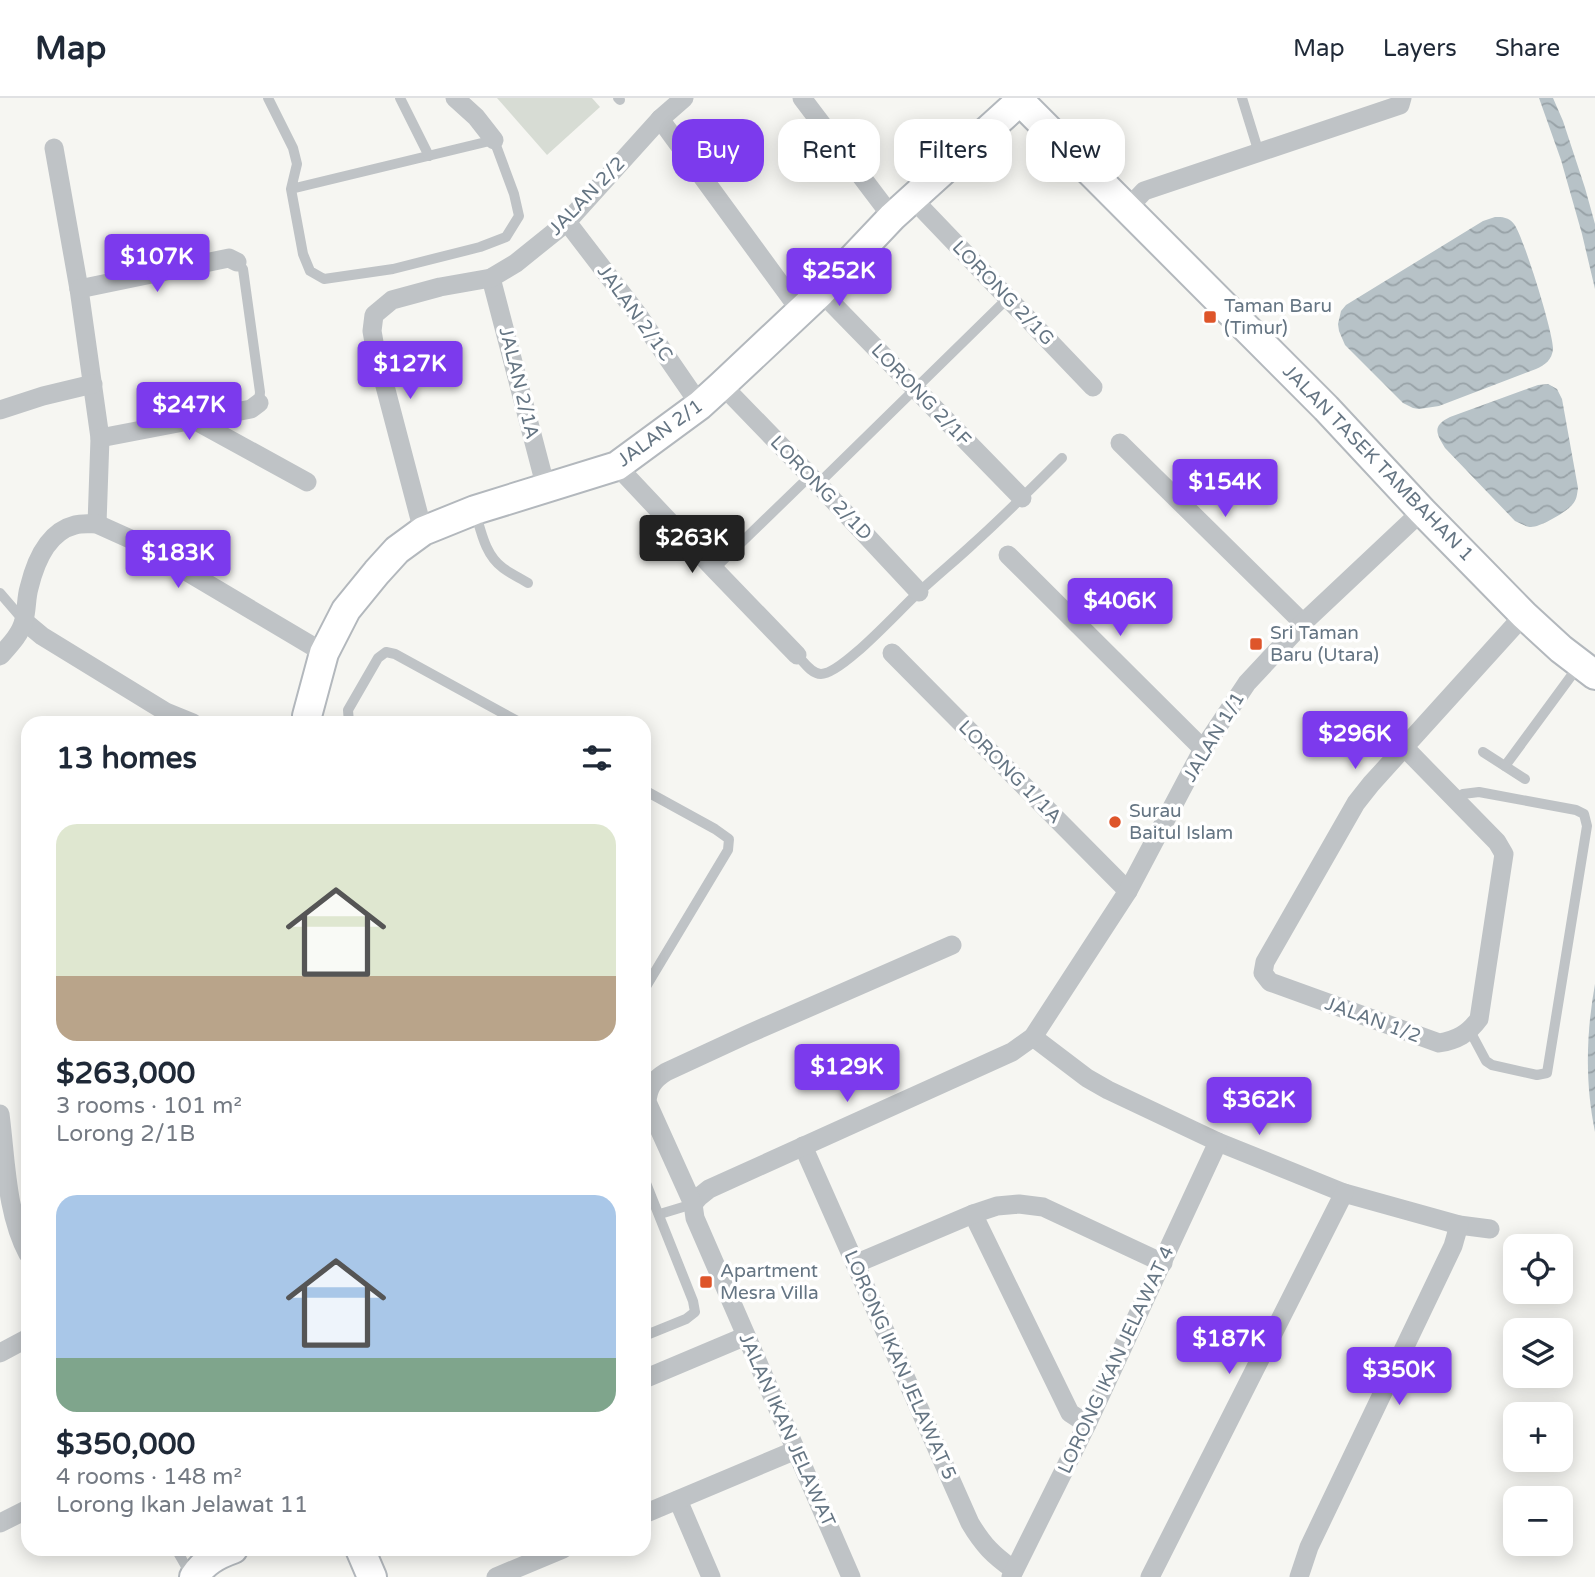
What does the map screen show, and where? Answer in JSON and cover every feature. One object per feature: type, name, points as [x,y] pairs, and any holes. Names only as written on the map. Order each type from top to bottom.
[{"type":"street","points":[[455,98],[476,117],[494,140]]},
{"type":"street","name":"JALAN 2/2","points":[[423,531],[375,348],[372,331],[374,315],[392,300],[491,278],[516,263],[567,222],[660,119],[684,98]]},
{"type":"street","name":"LORONG 2/1G","points":[[802,98],[902,208],[1008,298],[1093,387]]},
{"type":"street","points":[[1128,208],[1144,191],[1400,105],[1402,98]]},
{"type":"street","name":"JALAN 2/1","points":[[307,716],[324,653],[346,610],[397,550],[423,531],[475,510],[617,466],[700,405],[722,385],[801,312],[902,208],[1019,99]]},
{"type":"street","name":"JALAN TASEK TAMBAHAN 1","points":[[1019,99],[1326,408],[1524,615],[1561,649],[1588,669]]},
{"type":"street","points":[[660,119],[801,312]]},
{"type":"street","points":[[54,148],[79,289],[100,438],[97,524]]},
{"type":"street","name":"JALAN 2/1C","points":[[567,222],[636,312],[700,405]]},
{"type":"street","points":[[79,289],[229,258],[237,262]]},
{"type":"street","name":"JALAN 2/1A","points":[[491,278],[546,488]]},
{"type":"street","name":"LORONG 2/1F","points":[[821,292],[1022,498]]},
{"type":"street","points":[[0,410],[93,384]]},
{"type":"street","name":"LORONG 2/1D","points":[[722,385],[919,592]]},
{"type":"street","points":[[100,438],[251,409],[259,403]]},
{"type":"street","points":[[194,420],[307,482]]},
{"type":"street","points":[[1120,443],[1303,624]]},
{"type":"street","points":[[617,466],[797,654]]},
{"type":"street","name":"JALAN 1/1","points":[[1033,1037],[1128,891],[1203,748],[1247,683],[1303,624],[1422,511]]},
{"type":"street","points":[[0,656],[19,633],[24,621],[28,589],[38,559],[56,535],[77,524],[97,524],[137,542],[324,653]]},
{"type":"street","points":[[1008,555],[1203,748]]},
{"type":"street","name":"JALAN 1/2","points":[[1470,1031],[1455,1040],[1439,1043],[1270,982],[1263,973],[1265,962],[1356,803],[1524,615]]},
{"type":"street","points":[[24,621],[163,716]]},
{"type":"street","name":"LORONG 1/1A","points":[[892,653],[1128,891]]},
{"type":"street","points":[[1404,747],[1497,842],[1504,854],[1479,1019],[1470,1031]]},
{"type":"street","name":"JALAN IKAN JELAWAT","points":[[651,1087],[657,1078],[746,1035],[952,945]]},
{"type":"street","points":[[693,1204],[709,1189],[1012,1052],[1033,1037],[1097,1084],[1218,1142],[1344,1193],[1459,1225],[1490,1228]]},
{"type":"street","name":"JALAN IKAN JELAWAT","points":[[651,1111],[851,1577]]},
{"type":"street","points":[[0,1114],[13,1216],[21,1241]]},
{"type":"street","name":"LORONG IKAN JELAWAT 4","points":[[1012,1573],[1087,1424],[1218,1142]]},
{"type":"street","name":"LORONG IKAN JELAWAT 5","points":[[803,1146],[970,1524],[981,1542],[1012,1573]]},
{"type":"street","points":[[1150,1577],[1344,1193]]},
{"type":"street","points":[[855,1264],[973,1214],[997,1206],[1019,1204],[1043,1207],[1163,1263]]},
{"type":"street","points":[[973,1214],[1070,1413],[1087,1424]]},
{"type":"street","points":[[1299,1577],[1309,1547],[1453,1246],[1459,1225]]},
{"type":"street","points":[[651,1376],[746,1336]]},
{"type":"street","points":[[0,1353],[21,1342]]},
{"type":"street","points":[[651,1511],[796,1450]]},
{"type":"street","points":[[678,1500],[711,1577]]},
{"type":"street","points":[[0,1523],[21,1512]]},
{"type":"street","points":[[193,1577],[203,1564],[215,1556]]},
{"type":"street","points":[[363,1556],[372,1577]]},
{"type":"street","points":[[496,1577],[546,1556]]},
{"type":"lane","points":[[268,98],[293,148],[296,164],[291,189],[303,254],[310,271],[324,279],[393,269],[480,247],[506,237],[519,216],[514,194],[494,140],[291,189]]},
{"type":"lane","points":[[400,98],[429,156]]},
{"type":"lane","points":[[1242,98],[1259,153]]},
{"type":"lane","points":[[237,262],[243,269],[260,392],[259,403]]},
{"type":"lane","points":[[713,569],[915,389],[1008,298]]},
{"type":"lane","points":[[797,654],[817,674],[835,669],[974,543],[1062,458]]},
{"type":"lane","points":[[475,510],[482,538],[491,555],[500,567],[528,583]]},
{"type":"lane","points":[[0,593],[24,621]]},
{"type":"lane","points":[[348,716],[348,710],[377,658],[386,652],[395,654],[508,716]]},
{"type":"lane","points":[[1505,766],[1588,669]]},
{"type":"lane","points":[[1483,752],[1525,779]]},
{"type":"lane","points":[[1456,799],[1463,794],[1479,792],[1576,810],[1584,814],[1587,826],[1547,1073],[1537,1074],[1492,1065],[1486,1061],[1470,1031]]},
{"type":"lane","points":[[651,794],[729,839],[729,850],[651,978]]},
{"type":"lane","points":[[651,1194],[695,1312],[686,1319],[651,1333]]},
{"type":"lane","points":[[660,1214],[693,1204]]},
{"type":"lane","points":[[180,1556],[193,1577]]},
{"type":"shaded area","points":[[497,98],[592,98],[600,107],[547,155]]},
{"type":"water","points":[[1539,98],[1553,98],[1585,188],[1595,224],[1595,289],[1561,160]]},
{"type":"water","points":[[1503,217],[1514,224],[1531,265],[1549,325],[1553,349],[1550,359],[1536,369],[1439,406],[1413,408],[1403,403],[1345,345],[1338,324],[1341,311],[1346,305],[1483,221]]},
{"type":"water","points":[[1548,384],[1557,389],[1562,399],[1578,488],[1577,497],[1569,508],[1559,515],[1529,527],[1515,521],[1445,448],[1437,430],[1440,424],[1450,417],[1538,385]]},
{"type":"water","points":[[1595,984],[1595,1132],[1588,1058]]},
{"type":"place","name":"Taman Baru (Timur)","points":[[1210,317]]},
{"type":"place","name":"Sri Taman Baru (Utara)","points":[[1256,644]]},
{"type":"place","name":"Surau Baitul Islam","points":[[1115,822]]},
{"type":"place","name":"Apartment Mesra Villa","points":[[706,1282]]}]
